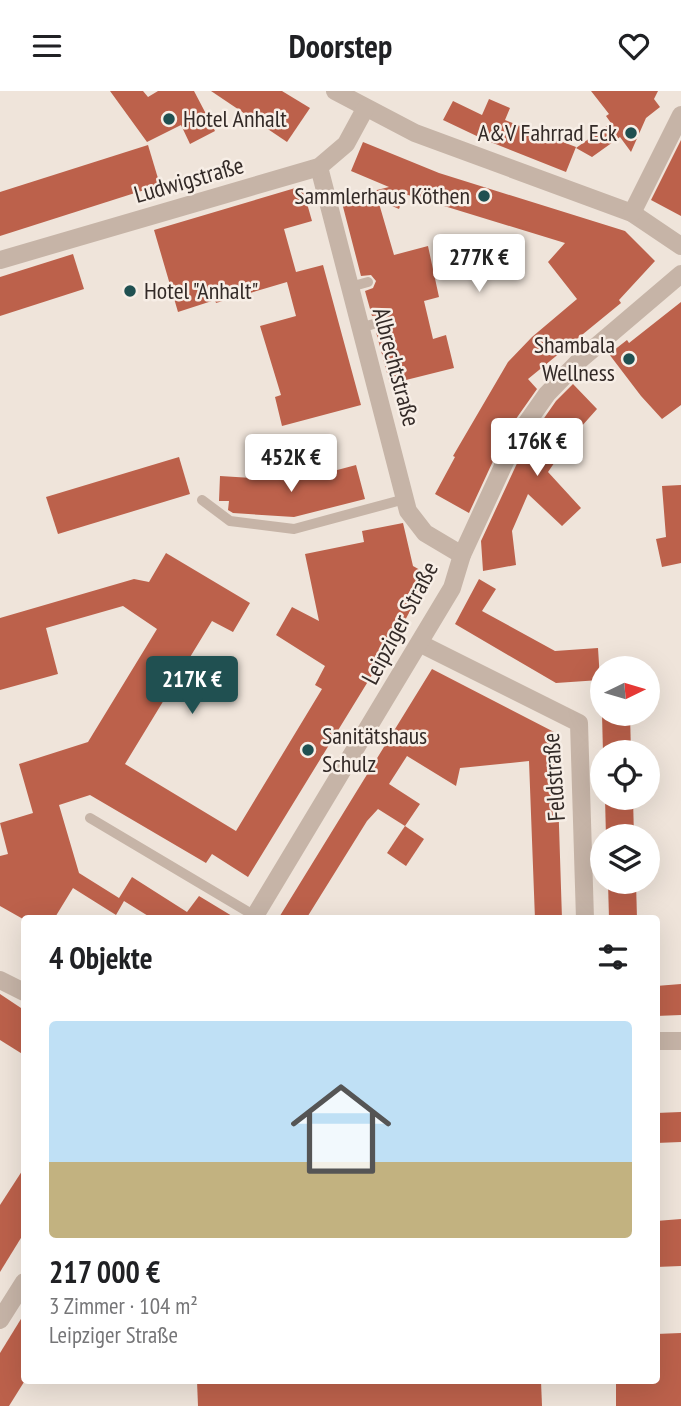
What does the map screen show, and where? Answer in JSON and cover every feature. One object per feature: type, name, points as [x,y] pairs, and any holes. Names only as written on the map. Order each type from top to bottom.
[{"type":"street","points":[[335,91],[415,133],[632,213],[681,246]]},
{"type":"street","name":"Ludwigstraße","points":[[0,260],[319,167],[346,144],[365,109]]},
{"type":"street","points":[[632,213],[681,115]]},
{"type":"street","name":"Albrechtstraße","points":[[319,167],[408,511],[425,533],[462,555]]},
{"type":"street","name":"Leipziger Straße","points":[[255,915],[421,644],[452,588],[462,555],[516,438],[547,394],[580,360],[681,274]]},
{"type":"street","name":"Feldstraße","points":[[421,644],[579,723],[585,915]]},
{"type":"street","points":[[0,979],[21,990]]},
{"type":"street","points":[[660,1041],[681,1041]]},
{"type":"street","points":[[0,1320],[21,1287]]},
{"type":"lane","points":[[350,287],[368,282]]},
{"type":"lane","points":[[360,328],[380,322]]},
{"type":"lane","points":[[202,500],[230,521],[294,529],[405,499]]},
{"type":"lane","name":"Leipziger Straße","points":[[90,818],[251,915]]},
{"type":"building","points":[[110,91],[143,91],[148,97],[158,91],[194,91],[215,131],[190,144],[181,125],[147,142]]},
{"type":"building","points":[[211,91],[282,91],[310,108],[287,142]]},
{"type":"building","points":[[591,91],[658,91],[654,99],[660,107],[646,118],[631,152],[620,137],[592,157],[576,148],[611,123],[606,116],[609,114]]},
{"type":"building","points":[[489,99],[510,108],[505,120],[576,147],[566,172],[443,120],[453,101],[482,115]]},
{"type":"building","points":[[681,140],[681,216],[651,200]]},
{"type":"building","points":[[363,142],[439,173],[625,231],[655,261],[619,300],[621,303],[528,379],[537,389],[506,433],[469,513],[435,494],[455,457],[453,456],[508,362],[532,337],[577,299],[548,262],[565,243],[405,194],[399,209],[378,200],[394,255],[428,246],[439,297],[424,301],[433,339],[446,335],[454,368],[390,384],[376,332],[385,328],[388,320],[382,315],[372,316],[365,291],[373,288],[376,281],[371,275],[361,276],[341,199],[389,187],[351,171]]},
{"type":"building","points":[[148,145],[160,185],[0,236],[0,192]]},
{"type":"building","points":[[302,186],[312,221],[284,229],[296,272],[323,265],[361,405],[282,426],[275,397],[281,395],[260,326],[296,316],[287,282],[178,312],[154,230]]},
{"type":"building","points":[[73,254],[84,289],[0,316],[0,277]]},
{"type":"building","points":[[681,302],[681,405],[662,419],[609,354],[627,340],[629,343]]},
{"type":"building","points":[[573,384],[597,409],[572,437],[548,472],[581,508],[562,526],[528,494],[512,531],[516,565],[483,571],[481,541],[526,444],[556,401]]},
{"type":"building","points":[[179,457],[190,494],[58,534],[46,497]]},
{"type":"building","points":[[356,465],[365,499],[294,517],[233,513],[228,510],[229,501],[219,501],[220,476],[296,481]]},
{"type":"building","points":[[681,485],[681,563],[662,567],[656,539],[666,537],[662,486]]},
{"type":"building","points":[[403,523],[413,566],[429,575],[402,626],[248,877],[212,854],[206,863],[90,795],[59,805],[79,873],[119,898],[132,877],[187,912],[199,896],[230,915],[147,915],[124,901],[116,915],[73,888],[56,915],[21,915],[21,918],[0,906],[0,856],[8,854],[0,823],[33,813],[19,764],[88,742],[157,629],[123,606],[46,628],[58,674],[0,690],[0,618],[134,579],[149,582],[166,553],[250,603],[233,632],[212,621],[125,764],[236,831],[322,689],[315,685],[325,666],[276,635],[292,607],[319,621],[305,554],[364,542],[362,531]]},
{"type":"building","points":[[479,579],[496,589],[482,611],[555,651],[598,648],[598,656],[590,656],[590,681],[556,683],[455,624]]},
{"type":"building","points":[[432,669],[556,733],[562,915],[535,915],[529,761],[460,768],[456,786],[407,756],[389,784],[420,804],[405,826],[378,809],[367,821],[308,915],[280,915]]},
{"type":"building","points":[[602,726],[630,726],[631,740],[603,740]]},
{"type":"building","points":[[605,810],[633,810],[634,824],[606,824]]},
{"type":"building","points":[[405,826],[424,839],[406,866],[387,853]]},
{"type":"building","points":[[608,894],[636,894],[637,915],[609,915]]},
{"type":"building","points":[[681,984],[681,1015],[660,1016],[660,986]]},
{"type":"building","points":[[0,994],[21,1008],[21,1053],[0,1040]]},
{"type":"building","points":[[681,1112],[681,1142],[660,1143],[660,1113]]},
{"type":"building","points":[[21,1173],[21,1238],[0,1272],[0,1205]]},
{"type":"building","points":[[681,1219],[681,1266],[660,1267],[660,1221]]},
{"type":"building","points":[[21,1319],[23,1384],[9,1406],[0,1406],[0,1353]]},
{"type":"building","points":[[681,1333],[681,1406],[616,1406],[616,1384],[660,1384],[660,1334]]},
{"type":"building","points":[[197,1384],[541,1384],[542,1406],[198,1406]]},
{"type":"place","name":"Hotel Anhalt","points":[[169,119]]},
{"type":"place","name":"A&V Fahrrad Eck","points":[[631,133]]},
{"type":"place","name":"Sammlerhaus Köthen","points":[[484,196]]},
{"type":"place","name":"Hotel \"Anhalt\"","points":[[130,291]]},
{"type":"place","name":"Shambala Wellness","points":[[629,359]]},
{"type":"place","name":"Sanitätshaus Schulz","points":[[308,750]]}]
